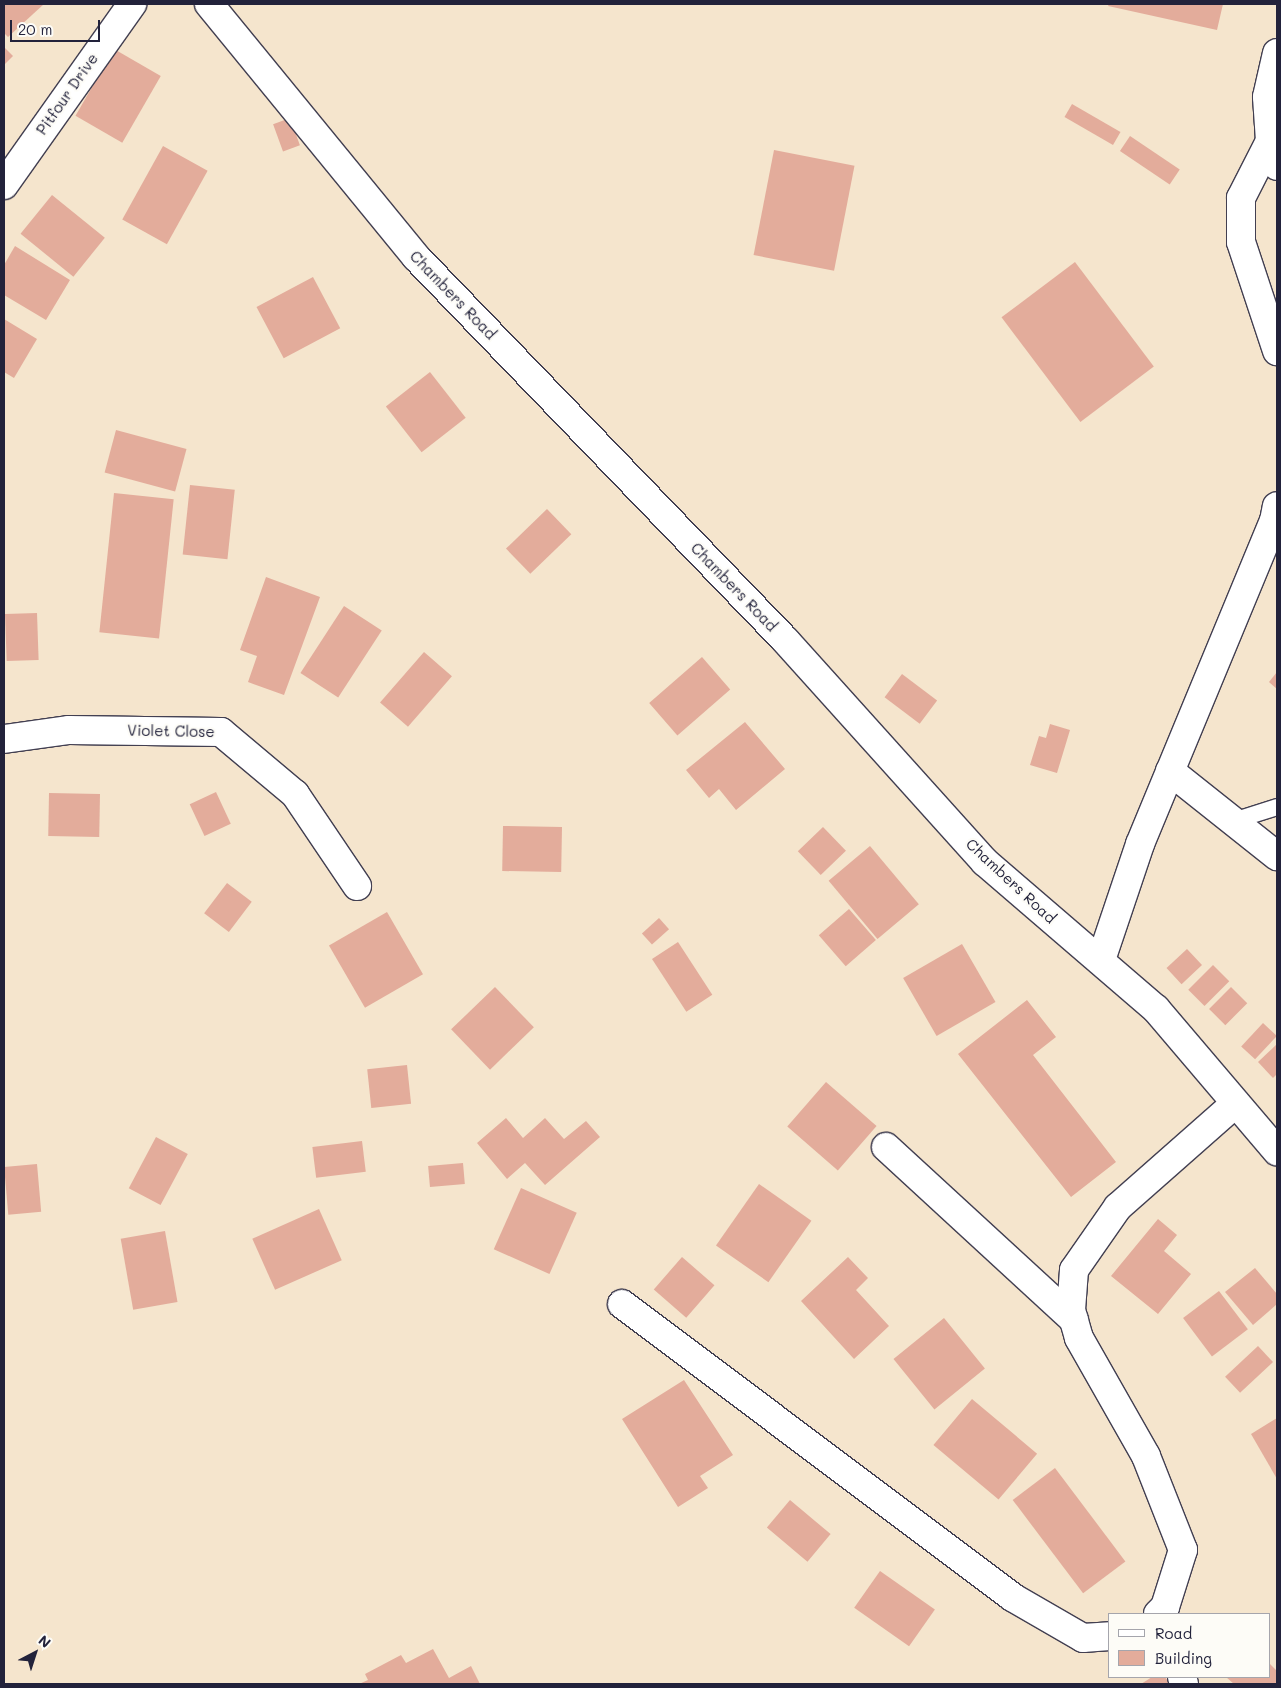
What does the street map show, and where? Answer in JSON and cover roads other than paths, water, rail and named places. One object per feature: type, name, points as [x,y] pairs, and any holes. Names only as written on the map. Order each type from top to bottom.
[{"type":"street","name":"Pitfour Drive","points":[[4,184],[132,4]]},
{"type":"street","name":"Chambers Road","points":[[209,4],[416,257],[786,640],[985,862],[1156,1009],[1277,1151]]},
{"type":"street","points":[[1277,53],[1268,97],[1273,154],[1241,198],[1241,242],[1277,352]]},
{"type":"street","points":[[1101,960],[1140,844],[1274,522],[1277,506]]},
{"type":"street","name":"Violet Close","points":[[4,739],[69,730],[221,732],[295,794],[357,886]]},
{"type":"street","points":[[1170,771],[1277,856]]},
{"type":"street","points":[[1159,1613],[1165,1607],[1183,1550],[1146,1456],[1079,1338],[1071,1310],[1074,1270],[1118,1207],[1235,1104]]},
{"type":"street","points":[[886,1147],[1074,1320]]},
{"type":"street","points":[[622,1304],[1012,1597],[1083,1638],[1108,1636]]},
{"type":"lane","points":[[1233,821],[1277,807]]}]
